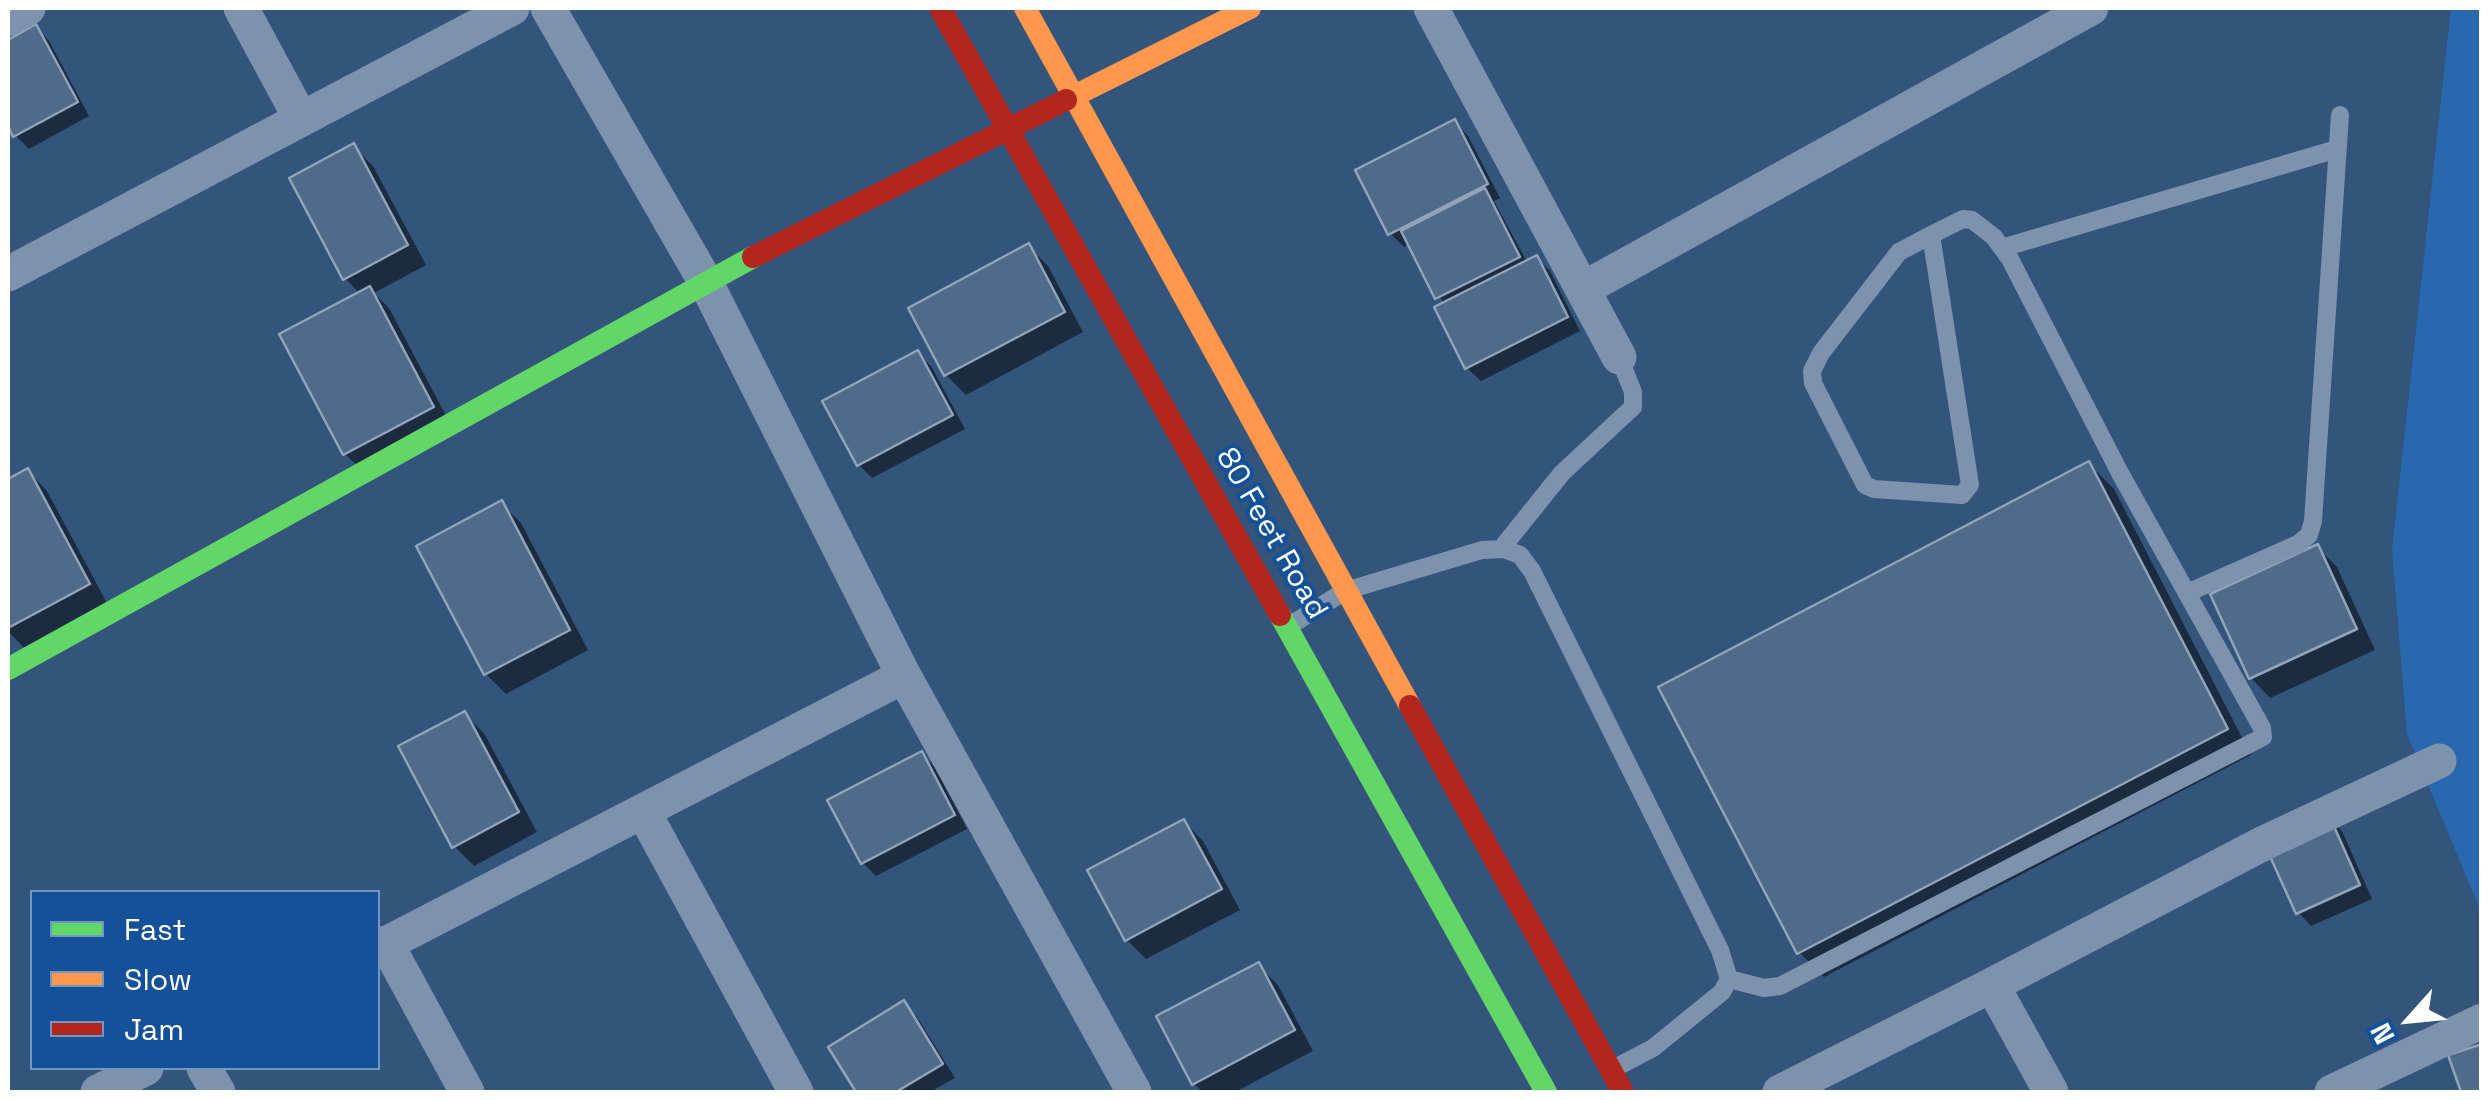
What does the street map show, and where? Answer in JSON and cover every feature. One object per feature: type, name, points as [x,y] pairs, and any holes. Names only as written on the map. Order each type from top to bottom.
[{"type":"main road","name":"80 Feet Road","points":[[940,8],[1546,1092]]},
{"type":"main road","name":"80 Feet Road","points":[[1024,8],[1622,1092]]},
{"type":"main road","points":[[8,669],[705,281],[1250,8]]},
{"type":"street","points":[[8,18],[28,8]]},
{"type":"street","points":[[241,8],[301,119]]},
{"type":"street","points":[[8,274],[512,8]]},
{"type":"street","points":[[548,8],[705,281],[904,676],[1134,1092]]},
{"type":"street","points":[[1431,8],[1619,357]]},
{"type":"street","points":[[1583,288],[2091,8]]},
{"type":"street","points":[[467,1092],[382,946],[904,676]]},
{"type":"street","points":[[1780,1092],[2264,843],[2439,761]]},
{"type":"street","points":[[643,811],[796,1092]]},
{"type":"street","points":[[1992,984],[2051,1092]]},
{"type":"street","points":[[2332,1092],[2482,1021]]},
{"type":"street","points":[[98,1092],[142,1070]]},
{"type":"street","points":[[205,1070],[218,1092]]},
{"type":"lane","points":[[2187,593],[2298,544],[2309,535],[2340,115]]},
{"type":"lane","points":[[2002,248],[2337,149]]},
{"type":"lane","points":[[1729,980],[1764,988],[1780,986],[2263,737],[2262,728],[2002,248],[1981,224],[1972,220],[1963,218],[1898,252],[1821,353],[1810,377],[1865,485],[1874,489],[1962,495],[1970,484],[1932,235]]},
{"type":"lane","points":[[1501,549],[1562,473],[1633,407],[1633,392],[1619,357]]},
{"type":"lane","points":[[1288,626],[1345,591],[1482,550],[1501,549],[1520,555],[1532,570],[1720,950],[1729,980],[1722,992],[1653,1048],[1610,1071]]},
{"type":"shaded area","points":[[2451,8],[2481,8],[2481,912],[2407,734],[2392,550]]},
{"type":"building","points":[[36,24],[78,102],[13,137],[8,126],[8,40]]},
{"type":"building","points":[[1455,119],[1488,184],[1388,235],[1355,170]]},
{"type":"building","points":[[354,143],[408,245],[343,280],[289,178]]},
{"type":"building","points":[[1485,188],[1520,257],[1435,299],[1401,231]]},
{"type":"building","points":[[1029,243],[1065,312],[944,376],[908,308]]},
{"type":"building","points":[[1537,255],[1568,317],[1465,369],[1434,307]]},
{"type":"building","points":[[370,286],[434,407],[343,455],[279,334]]},
{"type":"building","points":[[918,350],[953,415],[857,466],[822,401]]},
{"type":"building","points":[[2089,461],[2228,729],[1797,954],[1658,687]]},
{"type":"building","points":[[28,468],[90,584],[8,628],[8,479]]},
{"type":"building","points":[[502,500],[570,630],[484,675],[416,546]]},
{"type":"building","points":[[2318,544],[2357,629],[2249,679],[2210,594]]},
{"type":"building","points":[[465,711],[519,812],[452,848],[398,746]]},
{"type":"building","points":[[922,751],[955,815],[861,864],[827,800]]},
{"type":"building","points":[[2329,815],[2360,885],[2296,914],[2264,843]]},
{"type":"building","points":[[1184,819],[1222,889],[1125,941],[1087,870]]},
{"type":"building","points":[[1259,962],[1295,1030],[1192,1085],[1156,1016]]},
{"type":"building","points":[[904,1000],[943,1064],[896,1092],[856,1092],[828,1047]]},
{"type":"building","points":[[2482,1044],[2482,1092],[2461,1092],[2448,1055]]},
{"type":"traffic: fast","points":[[8,669],[753,257]]},
{"type":"traffic: fast","points":[[1280,615],[1546,1092]]},
{"type":"traffic: slow","points":[[1025,8],[1410,706]]},
{"type":"traffic: slow","points":[[1066,100],[1250,8]]},
{"type":"traffic: jam","points":[[940,8],[1280,615]]},
{"type":"traffic: jam","points":[[753,257],[1066,100]]},
{"type":"traffic: jam","points":[[1410,706],[1623,1092]]}]
